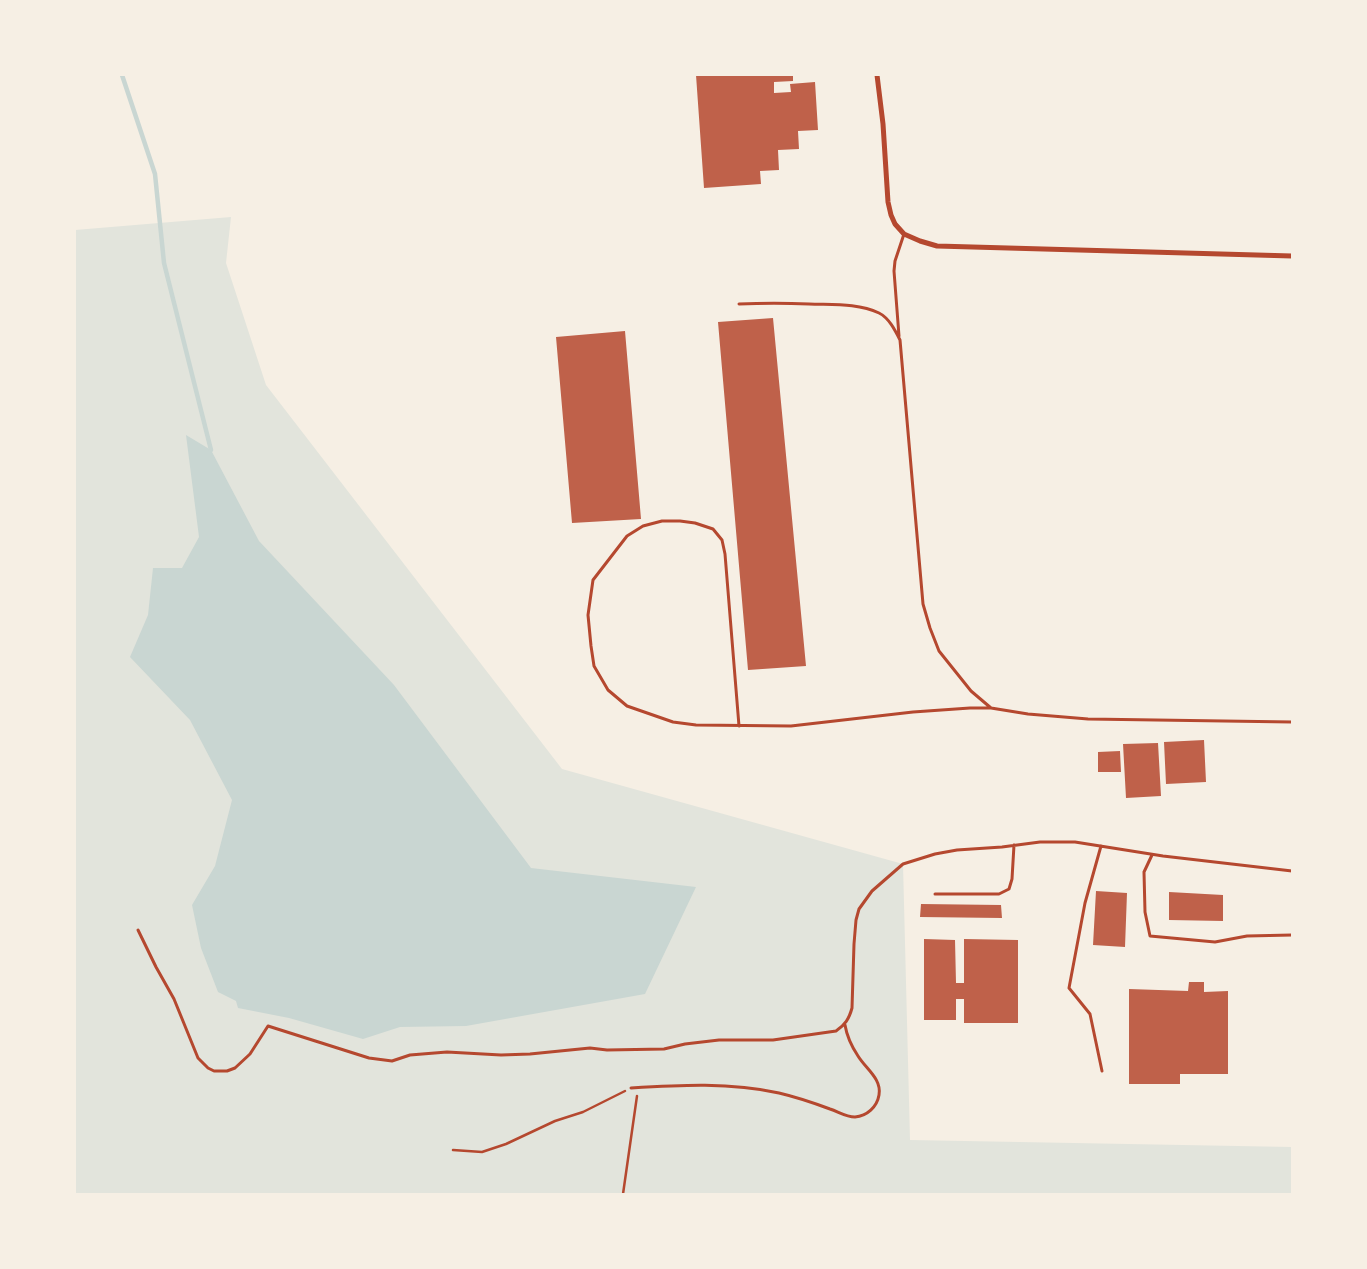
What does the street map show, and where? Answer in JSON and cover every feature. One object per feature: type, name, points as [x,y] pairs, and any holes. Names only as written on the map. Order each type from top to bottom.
[{"type":"street","points":[[877,75],[888,202],[891,215],[895,224],[904,234],[920,241],[937,246],[1292,256]]},
{"type":"lane","points":[[904,234],[894,271],[923,604],[939,651],[971,691],[991,708]]},
{"type":"lane","points":[[739,304],[844,305],[865,309],[880,314],[886,319],[900,340]]},
{"type":"lane","points":[[739,726],[725,554],[722,540],[713,529],[680,520],[662,520],[643,526],[627,536],[593,580],[588,614],[594,666],[608,690],[627,706],[673,722],[696,725],[739,726],[791,726],[912,712],[991,708],[1028,714],[1088,719],[1292,722]]},
{"type":"lane","points":[[138,930],[174,999],[198,1058],[214,1071],[228,1071],[235,1068],[250,1054],[268,1026],[361,1056],[392,1061],[410,1055],[447,1052],[501,1055],[590,1048],[607,1050],[664,1049],[685,1044],[719,1040],[773,1040],[836,1031],[845,1025],[852,1008],[854,944],[859,909],[872,891],[904,864],[935,854],[1040,842],[1075,842],[1152,854],[1292,871]]},
{"type":"lane","points":[[935,894],[999,894],[1009,889],[1012,879],[1014,845]]},
{"type":"lane","points":[[1101,846],[1085,903],[1069,988],[1090,1014],[1102,1071]]},
{"type":"lane","points":[[1152,854],[1144,872],[1145,912],[1150,936],[1215,942],[1247,936],[1292,935]]},
{"type":"lane","points":[[631,1088],[703,1084],[745,1087],[779,1093],[831,1109],[847,1116],[862,1116],[875,1106],[880,1086],[872,1072],[859,1058],[847,1035],[845,1025]]},
{"type":"path","points":[[453,1150],[482,1152],[506,1144],[555,1121],[583,1112],[631,1088]]},
{"type":"path","points":[[624,1194],[638,1088]]},
{"type":"shaded area","points":[[231,217],[226,263],[266,385],[562,769],[903,864],[910,1140],[1292,1147],[1292,1194],[75,1194],[75,230]]},
{"type":"shaded area","points":[[186,435],[211,450],[259,541],[394,685],[531,868],[696,887],[645,994],[466,1026],[400,1027],[363,1039],[289,1018],[238,1008],[236,1001],[218,992],[201,948],[192,905],[215,866],[232,800],[190,720],[130,657],[148,615],[153,568],[182,568],[199,537]]},
{"type":"building","points":[[696,75],[793,75],[793,81],[774,82],[774,93],[791,92],[790,84],[815,82],[818,130],[798,131],[799,149],[778,150],[779,170],[760,171],[761,184],[704,188]]},
{"type":"building","points":[[773,318],[806,666],[748,670],[718,322]]},
{"type":"building","points":[[625,331],[641,519],[572,523],[556,337]]},
{"type":"building","points":[[1204,740],[1206,782],[1166,784],[1164,742]]},
{"type":"building","points":[[1158,743],[1161,796],[1126,798],[1123,744]]},
{"type":"building","points":[[1120,751],[1121,772],[1098,772],[1098,752]]},
{"type":"building","points":[[1096,891],[1127,893],[1125,947],[1093,945]]},
{"type":"building","points":[[1169,892],[1223,895],[1223,921],[1169,920]]},
{"type":"building","points":[[921,904],[1001,905],[1002,918],[920,917]]},
{"type":"building","points":[[924,939],[955,940],[956,983],[964,983],[964,939],[1018,940],[1018,1023],[964,1023],[964,999],[956,999],[956,1020],[924,1020]]},
{"type":"building","points":[[1189,982],[1204,982],[1204,992],[1228,991],[1228,1074],[1180,1074],[1180,1084],[1129,1084],[1129,989],[1188,991]]},
{"type":"waterway","points":[[122,75],[155,174],[164,263],[211,450]]}]
